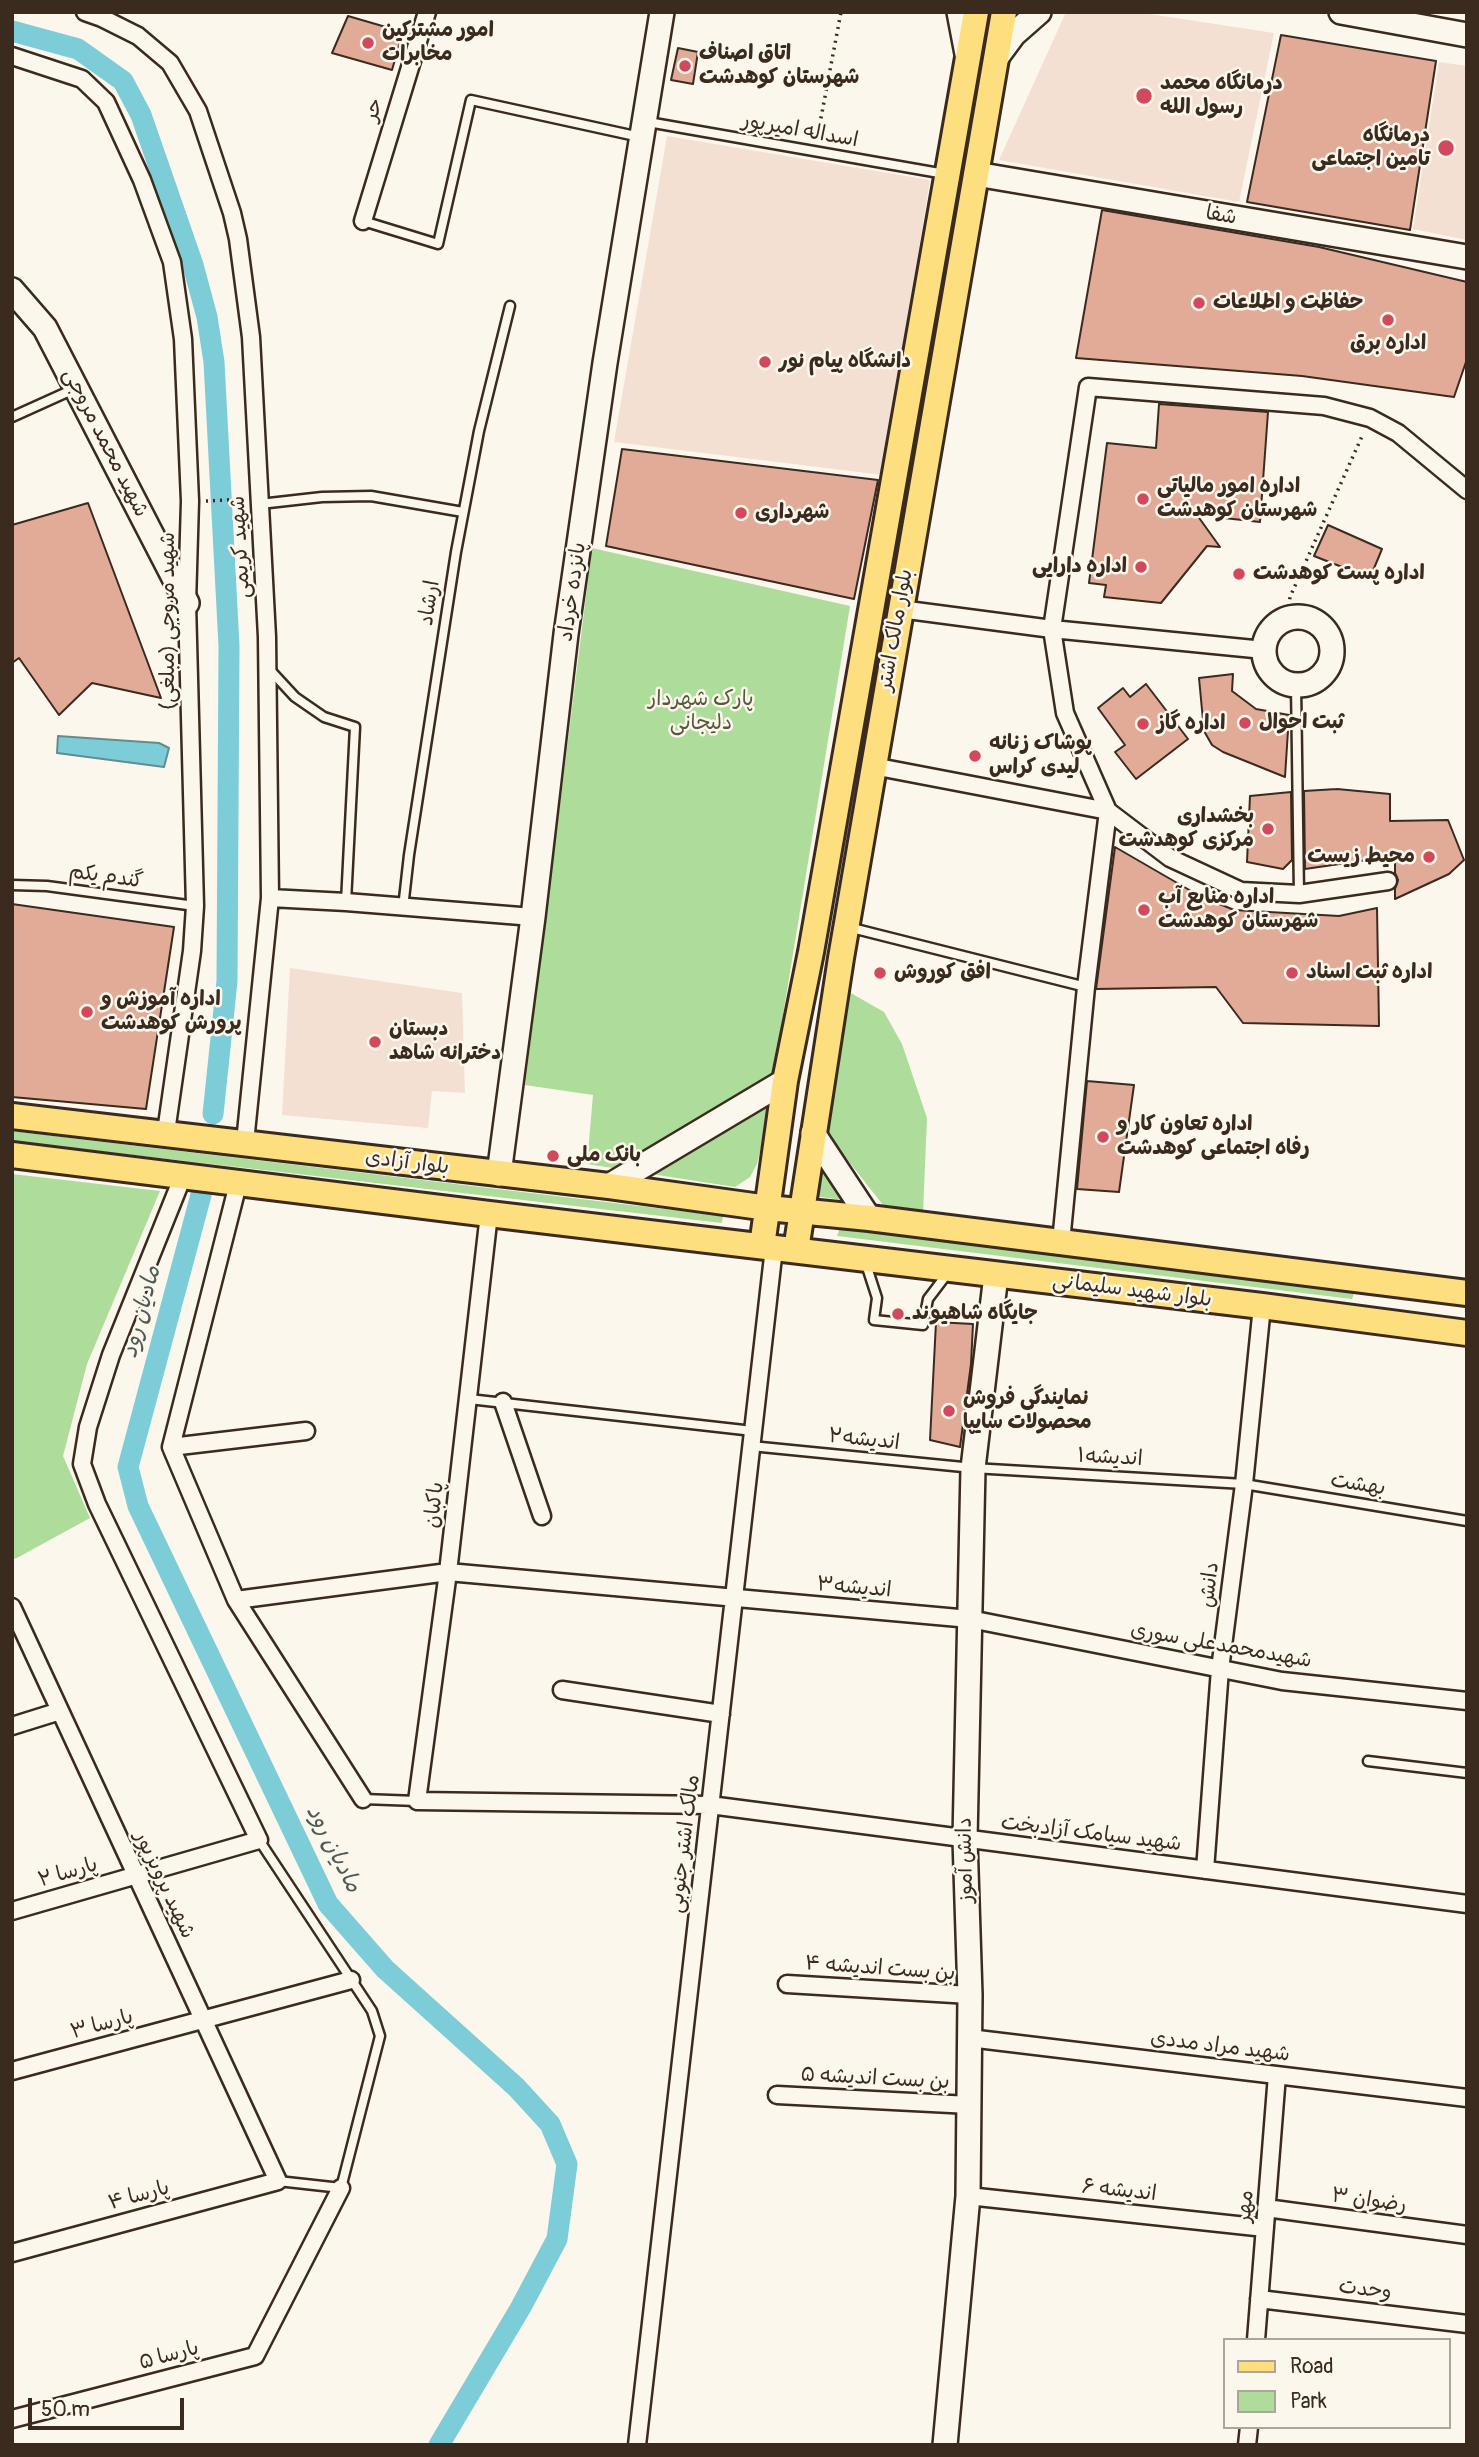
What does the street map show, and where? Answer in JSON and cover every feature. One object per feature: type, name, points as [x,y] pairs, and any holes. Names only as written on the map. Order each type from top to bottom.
[{"type":"main road","name":"بلوار مالک اشتر","points":[[777,1248],[768,1208],[785,1081],[811,952],[976,12]]},
{"type":"main road","name":"بلوار مالک اشتر","points":[[777,1248],[801,1212],[873,766],[1004,12]]},
{"type":"main road","points":[[961,102],[969,91],[976,90],[986,97],[988,106]]},
{"type":"main road","points":[[811,952],[841,958]]},
{"type":"main road","name":"بلوار آزادی","points":[[12,1116],[166,1132],[801,1212]]},
{"type":"main road","name":"بلوار آزادی","points":[[12,1155],[777,1248]]},
{"type":"main road","name":"بلوار شهید سلیمانی","points":[[801,1212],[869,1218],[1467,1293]]},
{"type":"main road","name":"بلوار شهید سلیمانی","points":[[777,1248],[1467,1333]]},
{"type":"main road","points":[[1371,1321],[1377,1280]]},
{"type":"street","name":"شهید کریمی","points":[[85,12],[138,36],[170,63],[198,111],[238,239],[251,337],[260,501],[267,667],[270,898],[245,1142]]},
{"type":"street","name":"حر","points":[[363,221],[427,12]]},
{"type":"street","name":"پانزده خرداد","points":[[499,1174],[568,621],[605,363],[662,12]]},
{"type":"street","points":[[959,12],[968,59]]},
{"type":"street","points":[[997,57],[1014,34],[1039,12]]},
{"type":"street","points":[[1341,12],[1467,35]]},
{"type":"street","name":"شهید مروجی (مبلغی)","points":[[12,56],[82,79],[106,102],[142,180],[172,262],[183,338],[190,501],[187,603],[195,906],[192,951],[166,1132]]},
{"type":"street","name":"شفا","points":[[976,174],[1467,257]]},
{"type":"street","name":"شهید محمد مروجی","points":[[12,290],[45,328],[187,603]]},
{"type":"street","points":[[1061,1242],[1086,987],[1108,811],[1065,712],[1052,629],[1088,387],[1324,406],[1370,418],[1398,433],[1467,490]]},
{"type":"street","points":[[900,609],[1052,629],[1264,650]]},
{"type":"street","points":[[1308,619],[1325,632],[1330,641],[1330,663],[1325,672],[1307,684],[1286,683],[1269,670],[1264,650],[1270,631],[1287,620],[1308,619]]},
{"type":"street","points":[[873,766],[1108,811],[1170,858],[1241,891],[1299,894],[1388,881]]},
{"type":"street","points":[[270,898],[533,918]]},
{"type":"street","points":[[609,1186],[785,1081]]},
{"type":"street","points":[[813,1133],[869,1218]]},
{"type":"street","points":[[183,1176],[111,1355],[88,1427],[82,1464],[97,1504],[259,1840]]},
{"type":"street","points":[[238,1184],[171,1447],[236,1600],[363,1799]]},
{"type":"street","name":"پاکبان","points":[[417,1801],[448,1572],[489,1214]]},
{"type":"street","name":"مالک اشتر جنوبی","points":[[637,2445],[752,1438],[777,1248]]},
{"type":"street","name":"دانش آموز","points":[[945,2445],[968,2196],[970,1996],[965,1839],[973,1468],[996,1275]]},
{"type":"street","name":"دانش","points":[[1205,1870],[1220,1668],[1244,1484],[1262,1306]]},
{"type":"street","points":[[503,1402],[542,1516]]},
{"type":"street","points":[[171,1447],[306,1431]]},
{"type":"street","name":"اندیشه۳","points":[[236,1600],[448,1572],[971,1619]]},
{"type":"street","name":"شهید پرویزپور","points":[[12,1607],[278,2181]]},
{"type":"street","name":"شهیدمحمدعلی سوری","points":[[971,1619],[1282,1681],[1467,1701]]},
{"type":"street","points":[[562,1690],[721,1714]]},
{"type":"street","points":[[12,1726],[60,1711]]},
{"type":"street","name":"شهید سیامک آزادبخت","points":[[417,1801],[710,1805],[1467,1904]]},
{"type":"street","name":"پارسا ۲","points":[[12,1911],[259,1840]]},
{"type":"street","name":"پارسا ۳","points":[[12,2071],[351,1980]]},
{"type":"street","name":"بن بست اندیشه ۴","points":[[787,1984],[970,1996]]},
{"type":"street","name":"شهید مراد مددی","points":[[969,2038],[1467,2098]]},
{"type":"street","name":"مهر","points":[[1256,2338],[1277,2075]]},
{"type":"street","name":"بن بست اندیشه ۵","points":[[777,2095],[970,2105]]},
{"type":"street","name":"پارسا ۴","points":[[12,2253],[278,2181]]},
{"type":"street","name":"پارسا ۵","points":[[12,2419],[255,2356],[341,2188]]},
{"type":"street","name":"اندیشه ۶","points":[[968,2196],[1265,2228]]},
{"type":"street","name":"رضوان ۳","points":[[1266,2208],[1467,2235]]},
{"type":"street","name":"وحدت","points":[[1259,2299],[1467,2324]]},
{"type":"lane","name":"اسداله امیرپور","points":[[363,221],[438,244],[471,100],[948,175]]},
{"type":"lane","name":"ارشاد","points":[[403,908],[463,512],[479,431],[510,306]]},
{"type":"lane","points":[[12,417],[76,388]]},
{"type":"lane","points":[[260,501],[371,496],[463,512]]},
{"type":"lane","points":[[267,667],[295,697],[324,717],[355,727],[346,902]]},
{"type":"lane","points":[[1296,685],[1299,894]]},
{"type":"lane","name":"گندم یکم","points":[[12,885],[47,886],[195,906]]},
{"type":"lane","points":[[846,926],[1086,987]]},
{"type":"lane","points":[[864,1258],[877,1298],[874,1320],[923,1325],[928,1299],[951,1269]]},
{"type":"lane","name":"اندیشه۲","points":[[469,1399],[973,1468]]},
{"type":"lane","name":"اندیشه۱","points":[[973,1468],[1244,1484]]},
{"type":"lane","name":"بهشت","points":[[1244,1484],[1467,1521]]},
{"type":"lane","points":[[1368,1761],[1467,1773]]},
{"type":"lane","points":[[363,1799],[417,1801]]},
{"type":"lane","points":[[259,1840],[372,2011],[380,2036],[341,2188],[278,2181]]},
{"type":"path","points":[[814,152],[841,12]]},
{"type":"path","points":[[1287,620],[1290,597],[1370,418]]},
{"type":"path","points":[[190,501],[260,501]]},
{"type":"shaded area","name":"درمانگاه محمد رسول الله","points":[[1066,12],[1137,12],[1274,33],[1239,202],[999,160]]},
{"type":"shaded area","name":"درمانگاه تامین اجتماعی","points":[[1439,62],[1467,66],[1467,240],[1413,229]]},
{"type":"shaded area","name":"دانشگاه پیام نور","points":[[667,136],[930,180],[883,475],[614,442]]},
{"type":"shaded area","name":"دبستان دخترانه شاهد","points":[[290,968],[462,993],[465,1093],[432,1091],[428,1128],[282,1115]]},
{"type":"green space","name":"پارک شهردار دلیجانی","points":[[592,548],[850,606],[762,1143],[757,1164],[750,1177],[735,1187],[587,1164],[593,1095],[525,1085]]},
{"type":"green space","points":[[849,992],[884,1012],[902,1044],[927,1118],[923,1213],[883,1205],[828,1135]]},
{"type":"green space","points":[[12,1131],[723,1216],[722,1223],[12,1141]]},
{"type":"green space","points":[[819,1161],[843,1200],[814,1196]]},
{"type":"green space","points":[[12,1174],[160,1191],[87,1364],[63,1456],[90,1518],[15,1559],[12,1554]]},
{"type":"green space","points":[[840,1228],[1355,1291],[1352,1299],[837,1236]]},
{"type":"water","points":[[58,736],[159,743],[169,748],[164,767],[57,753]]},
{"type":"building","name":"امور مشترکین مخابرات","points":[[348,16],[403,32],[392,70],[332,53]]},
{"type":"building","points":[[1281,35],[1436,61],[1410,230],[1247,202]]},
{"type":"building","name":"اتاق اصناف شهرستان کوهدشت","points":[[678,48],[698,52],[693,84],[671,80]]},
{"type":"building","name":"حفاظت و اطلاعات","points":[[1102,210],[1319,247],[1467,282],[1467,359],[1454,397],[1302,376],[1076,358]]},
{"type":"building","points":[[1159,404],[1268,412],[1260,522],[1197,515],[1220,547],[1207,546],[1161,603],[1104,597],[1106,585],[1089,583],[1107,443],[1156,448]]},
{"type":"building","name":"شهرداری","points":[[622,449],[878,480],[854,599],[606,546]]},
{"type":"building","points":[[88,503],[161,698],[92,683],[59,715],[19,658],[12,663],[12,525]]},
{"type":"building","points":[[1328,525],[1382,549],[1370,578],[1314,556]]},
{"type":"building","name":"ثبت احوال","points":[[1233,674],[1232,691],[1256,709],[1289,715],[1285,777],[1223,752],[1212,745],[1204,731],[1199,678]]},
{"type":"building","name":"اداره گاز","points":[[1146,684],[1188,739],[1136,779],[1115,752],[1125,745],[1098,708],[1123,688],[1130,697]]},
{"type":"building","points":[[1337,789],[1390,794],[1390,821],[1448,820],[1464,860],[1449,874],[1395,899],[1398,880],[1395,873],[1395,856],[1305,869],[1304,791]]},
{"type":"building","name":"بخشداری مرکزی کوهدشت","points":[[1291,792],[1292,860],[1283,869],[1247,862],[1250,796]]},
{"type":"building","name":"اداره ثبت اسناد","points":[[1115,847],[1198,895],[1234,910],[1339,916],[1377,908],[1379,1026],[1243,1023],[1216,987],[1096,989]]},
{"type":"building","name":"اداره آموزش و پرورش کوهدشت","points":[[12,904],[174,927],[146,1109],[12,1097]]},
{"type":"building","name":"اداره تعاون کار و رفاه اجتماعی کوهدشت","points":[[1087,1081],[1134,1085],[1119,1192],[1077,1189]]},
{"type":"building","name":"نمایندگی فروش محصولات سایپا","points":[[936,1322],[973,1324],[971,1364],[960,1447],[930,1440]]},
{"type":"waterway","points":[[12,31],[78,49],[123,81],[141,115],[193,265],[207,317],[214,362],[229,646],[227,981],[213,1114]]},
{"type":"waterway","name":"مادیان رود","points":[[201,1195],[128,1467],[138,1506],[328,1904],[385,1969],[516,2087],[550,2124],[567,2164],[557,2239],[521,2307],[439,2445]]},
{"type":"place","name":"امور مشترکین مخابرات","points":[[368,43]]},
{"type":"place","name":"اتاق اصناف شهرستان کوهدشت","points":[[685,66]]},
{"type":"place","name":"درمانگاه محمد رسول الله","points":[[1144,96]]},
{"type":"place","name":"درمانگاه تامین اجتماعی","points":[[1446,148]]},
{"type":"place","name":"حفاظت و اطلاعات","points":[[1199,303]]},
{"type":"place","name":"اداره برق","points":[[1388,320]]},
{"type":"place","name":"دانشگاه پیام نور","points":[[765,362]]},
{"type":"place","name":"اداره امور مالیاتی شهرستان کوهدشت","points":[[1143,499]]},
{"type":"place","name":"شهرداری","points":[[741,513]]},
{"type":"place","name":"اداره دارایی","points":[[1141,567]]},
{"type":"place","name":"اداره پست کوهدشت","points":[[1239,574]]},
{"type":"place","name":"ثبت احوال","points":[[1245,723]]},
{"type":"place","name":"اداره گاز","points":[[1143,724]]},
{"type":"place","name":"پوشاک زنانه لیدی کراس","points":[[975,756]]},
{"type":"place","name":"بخشداری مرکزی کوهدشت","points":[[1268,829]]},
{"type":"place","name":"محیط زیست","points":[[1429,857]]},
{"type":"place","name":"اداره منابع آب شهرستان کوهدشت","points":[[1144,910]]},
{"type":"place","name":"افق کوروش","points":[[880,973]]},
{"type":"place","name":"اداره ثبت اسناد","points":[[1292,973]]},
{"type":"place","name":"اداره آموزش و پرورش کوهدشت","points":[[87,1012]]},
{"type":"place","name":"دبستان دخترانه شاهد","points":[[375,1042]]},
{"type":"place","name":"اداره تعاون کار و رفاه اجتماعی کوهدشت","points":[[1103,1137]]},
{"type":"place","name":"بانک ملی","points":[[553,1156]]},
{"type":"place","name":"جایگاه شاهیوند","points":[[898,1314]]},
{"type":"place","name":"نمایندگی فروش محصولات سایپا","points":[[949,1411]]}]
